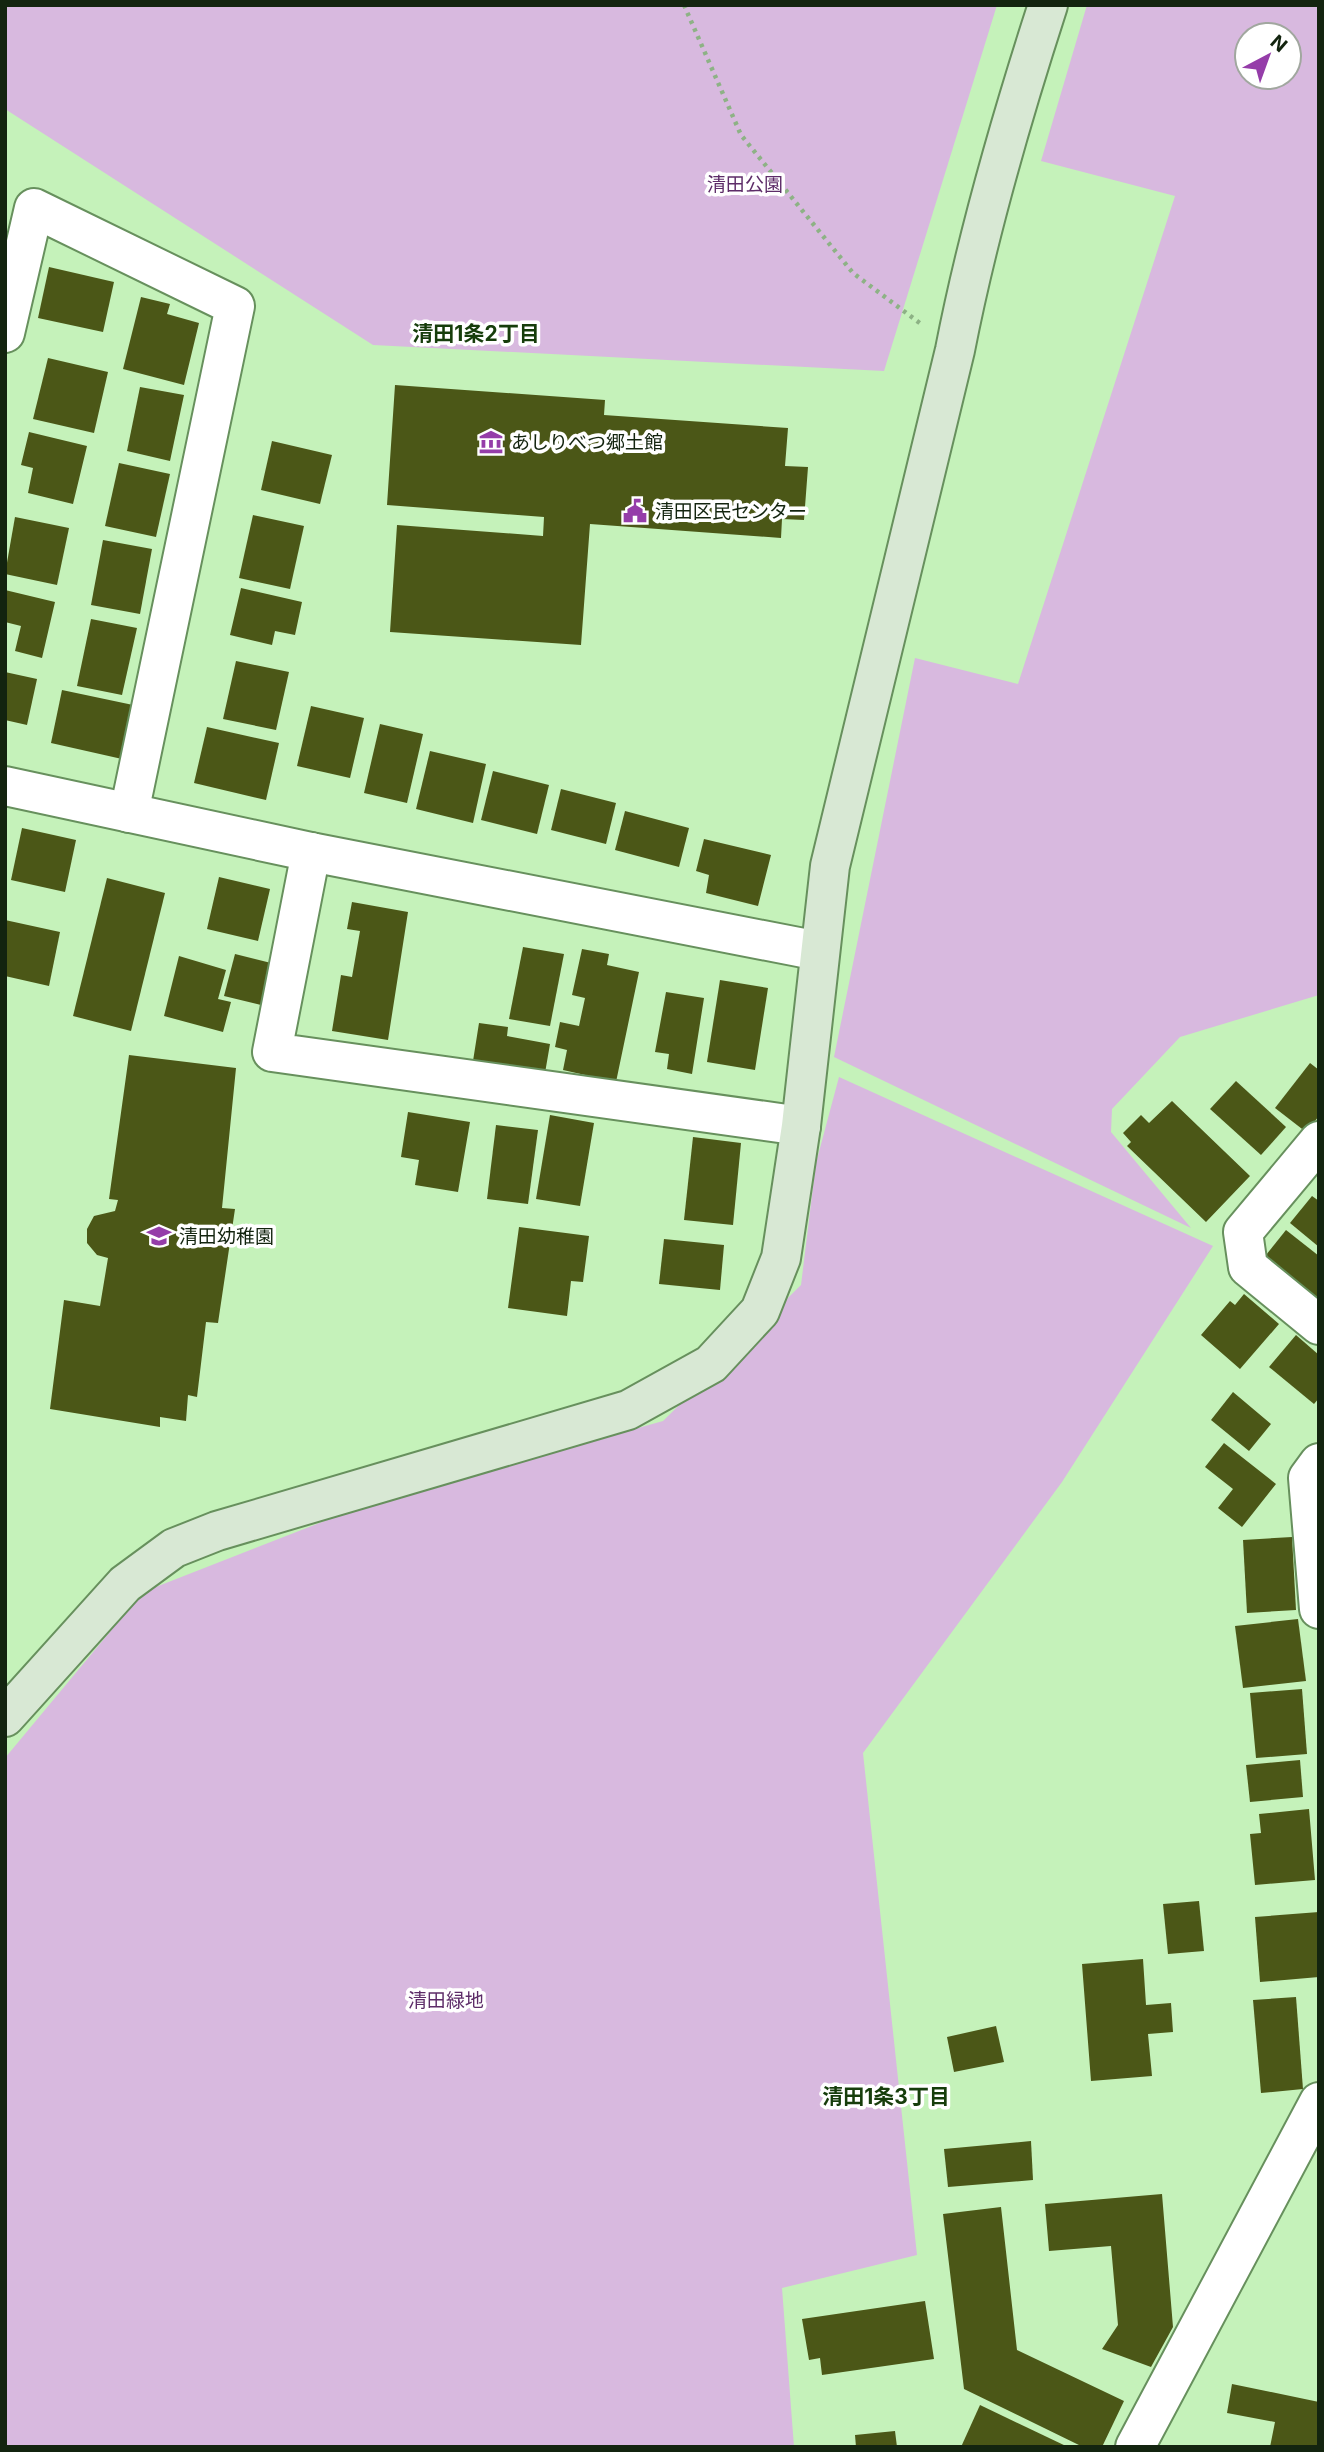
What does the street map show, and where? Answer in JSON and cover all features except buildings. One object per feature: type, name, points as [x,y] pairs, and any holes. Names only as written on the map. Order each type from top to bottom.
[{"type":"street","points":[[5,1717],[125,1584],[174,1548],[217,1531],[628,1410],[711,1364],[760,1311],[781,1258],[801,1126],[818,951],[830,866],[955,350],[972,264],[1010,121],[1048,5]]},
{"type":"street","points":[[5,333],[34,208],[235,306],[129,813]]},
{"type":"street","points":[[5,786],[311,852],[818,951]]},
{"type":"street","points":[[311,852],[272,1052],[801,1126]]},
{"type":"street","points":[[1319,1141],[1243,1232],[1248,1267],[1319,1325]]},
{"type":"street","points":[[1319,1463],[1308,1478],[1319,1609]]},
{"type":"street","points":[[1135,2447],[1319,2102]]},
{"type":"path","points":[[684,5],[741,135],[853,273],[955,350]]},
{"type":"green space","name":"清田公園","points":[[5,5],[997,5],[884,371],[373,345],[5,109]]},
{"type":"green space","points":[[1087,5],[1319,5],[1319,995],[1180,1037],[1112,1109],[1111,1132],[1191,1228],[834,1057],[915,658],[1018,684],[1175,196],[1041,161]]},
{"type":"green space","name":"清田緑地","points":[[839,1077],[1213,1246],[1062,1482],[863,1753],[917,2255],[782,2288],[794,2447],[5,2447],[5,1758],[143,1592],[368,1504],[663,1421],[801,1285],[816,1163]]},
{"type":"place","name":"あしりべつ郷土館","points":[[491,442]]},
{"type":"place","name":"清田区民センター","points":[[635,511]]},
{"type":"place","name":"清田幼稚園","points":[[159,1236]]},
{"type":"district","name":"清田1条2丁目","points":[[476,333]]},
{"type":"district","name":"清田1条3丁目","points":[[886,2096]]}]
